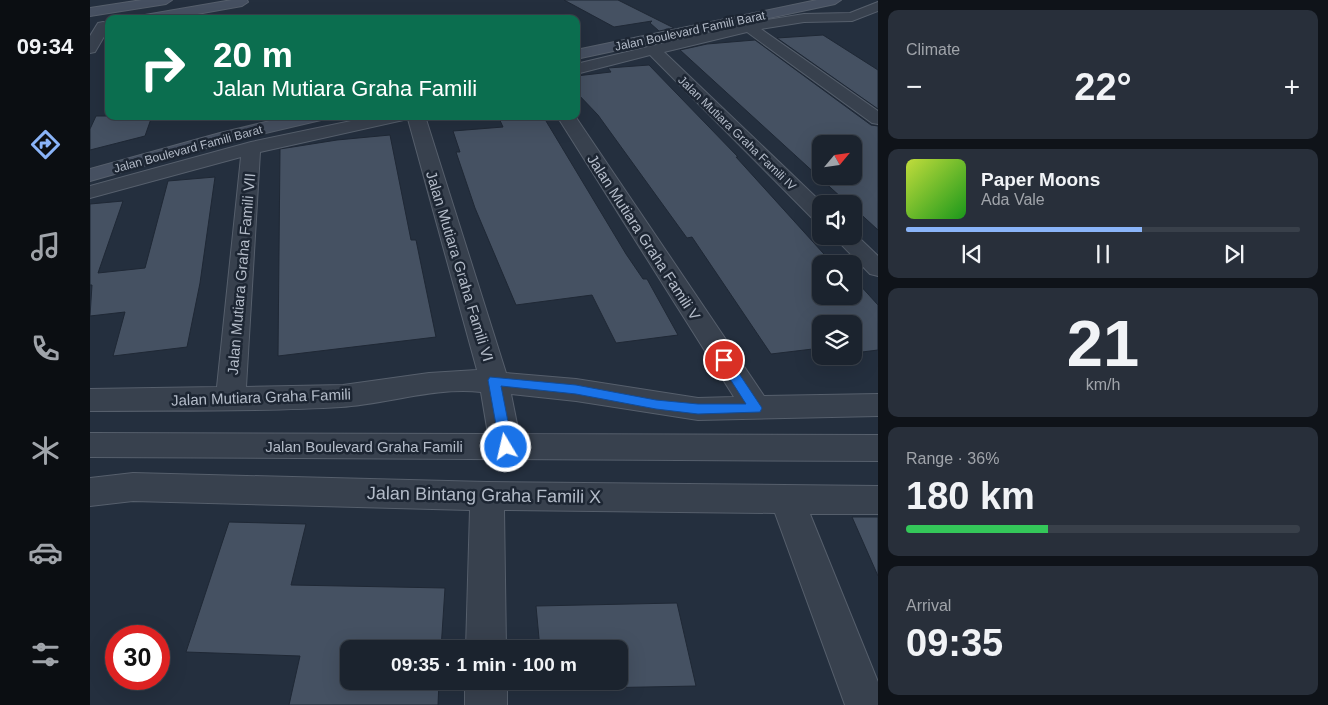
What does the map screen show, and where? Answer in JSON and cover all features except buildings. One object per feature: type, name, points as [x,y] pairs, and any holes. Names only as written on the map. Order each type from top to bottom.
[{"type":"street","points":[[90,12],[166,0]]},
{"type":"street","name":"Jalan Boulevard Famili Barat","points":[[580,54],[834,0]]},
{"type":"street","points":[[164,15],[231,1],[257,1]]},
{"type":"street","points":[[580,68],[749,28],[804,18],[852,17],[878,6]]},
{"type":"street","points":[[852,17],[869,26]]},
{"type":"street","points":[[90,50],[101,26]]},
{"type":"street","points":[[749,28],[878,119]]},
{"type":"street","name":"Jalan Mutiara Graha Famili IV","points":[[654,51],[812,205]]},
{"type":"street","name":"Jalan Boulevard Famili Barat","points":[[90,175],[299,120]]},
{"type":"street","points":[[90,192],[251,148],[382,120]]},
{"type":"street","name":"Jalan Mutiara Graha Famili VI","points":[[417,120],[494,380],[506,447]]},
{"type":"street","name":"Jalan Mutiara Graha Famili V","points":[[569,120],[756,408]]},
{"type":"street","name":"Jalan Mutiara Graha Famili VII","points":[[230,399],[251,148]]},
{"type":"street","points":[[853,245],[878,269]]},
{"type":"street","name":"Jalan Mutiara Graha Famili","points":[[90,400],[343,396],[428,383],[494,380],[576,390],[690,408],[878,405]]},
{"type":"street","name":"Jalan Boulevard Graha Famili","points":[[90,445],[878,448]]},
{"type":"street","name":"Jalan Bintang Graha Famili X","points":[[90,492],[133,487],[487,496],[878,500]]},
{"type":"street","points":[[486,640],[487,496]]},
{"type":"street","points":[[787,499],[866,705]]},
{"type":"street","points":[[486,690],[486,705]]},
{"type":"route","points":[[506,447],[494,380],[576,390],[656,404],[698,409],[756,408],[724,360]]}]
